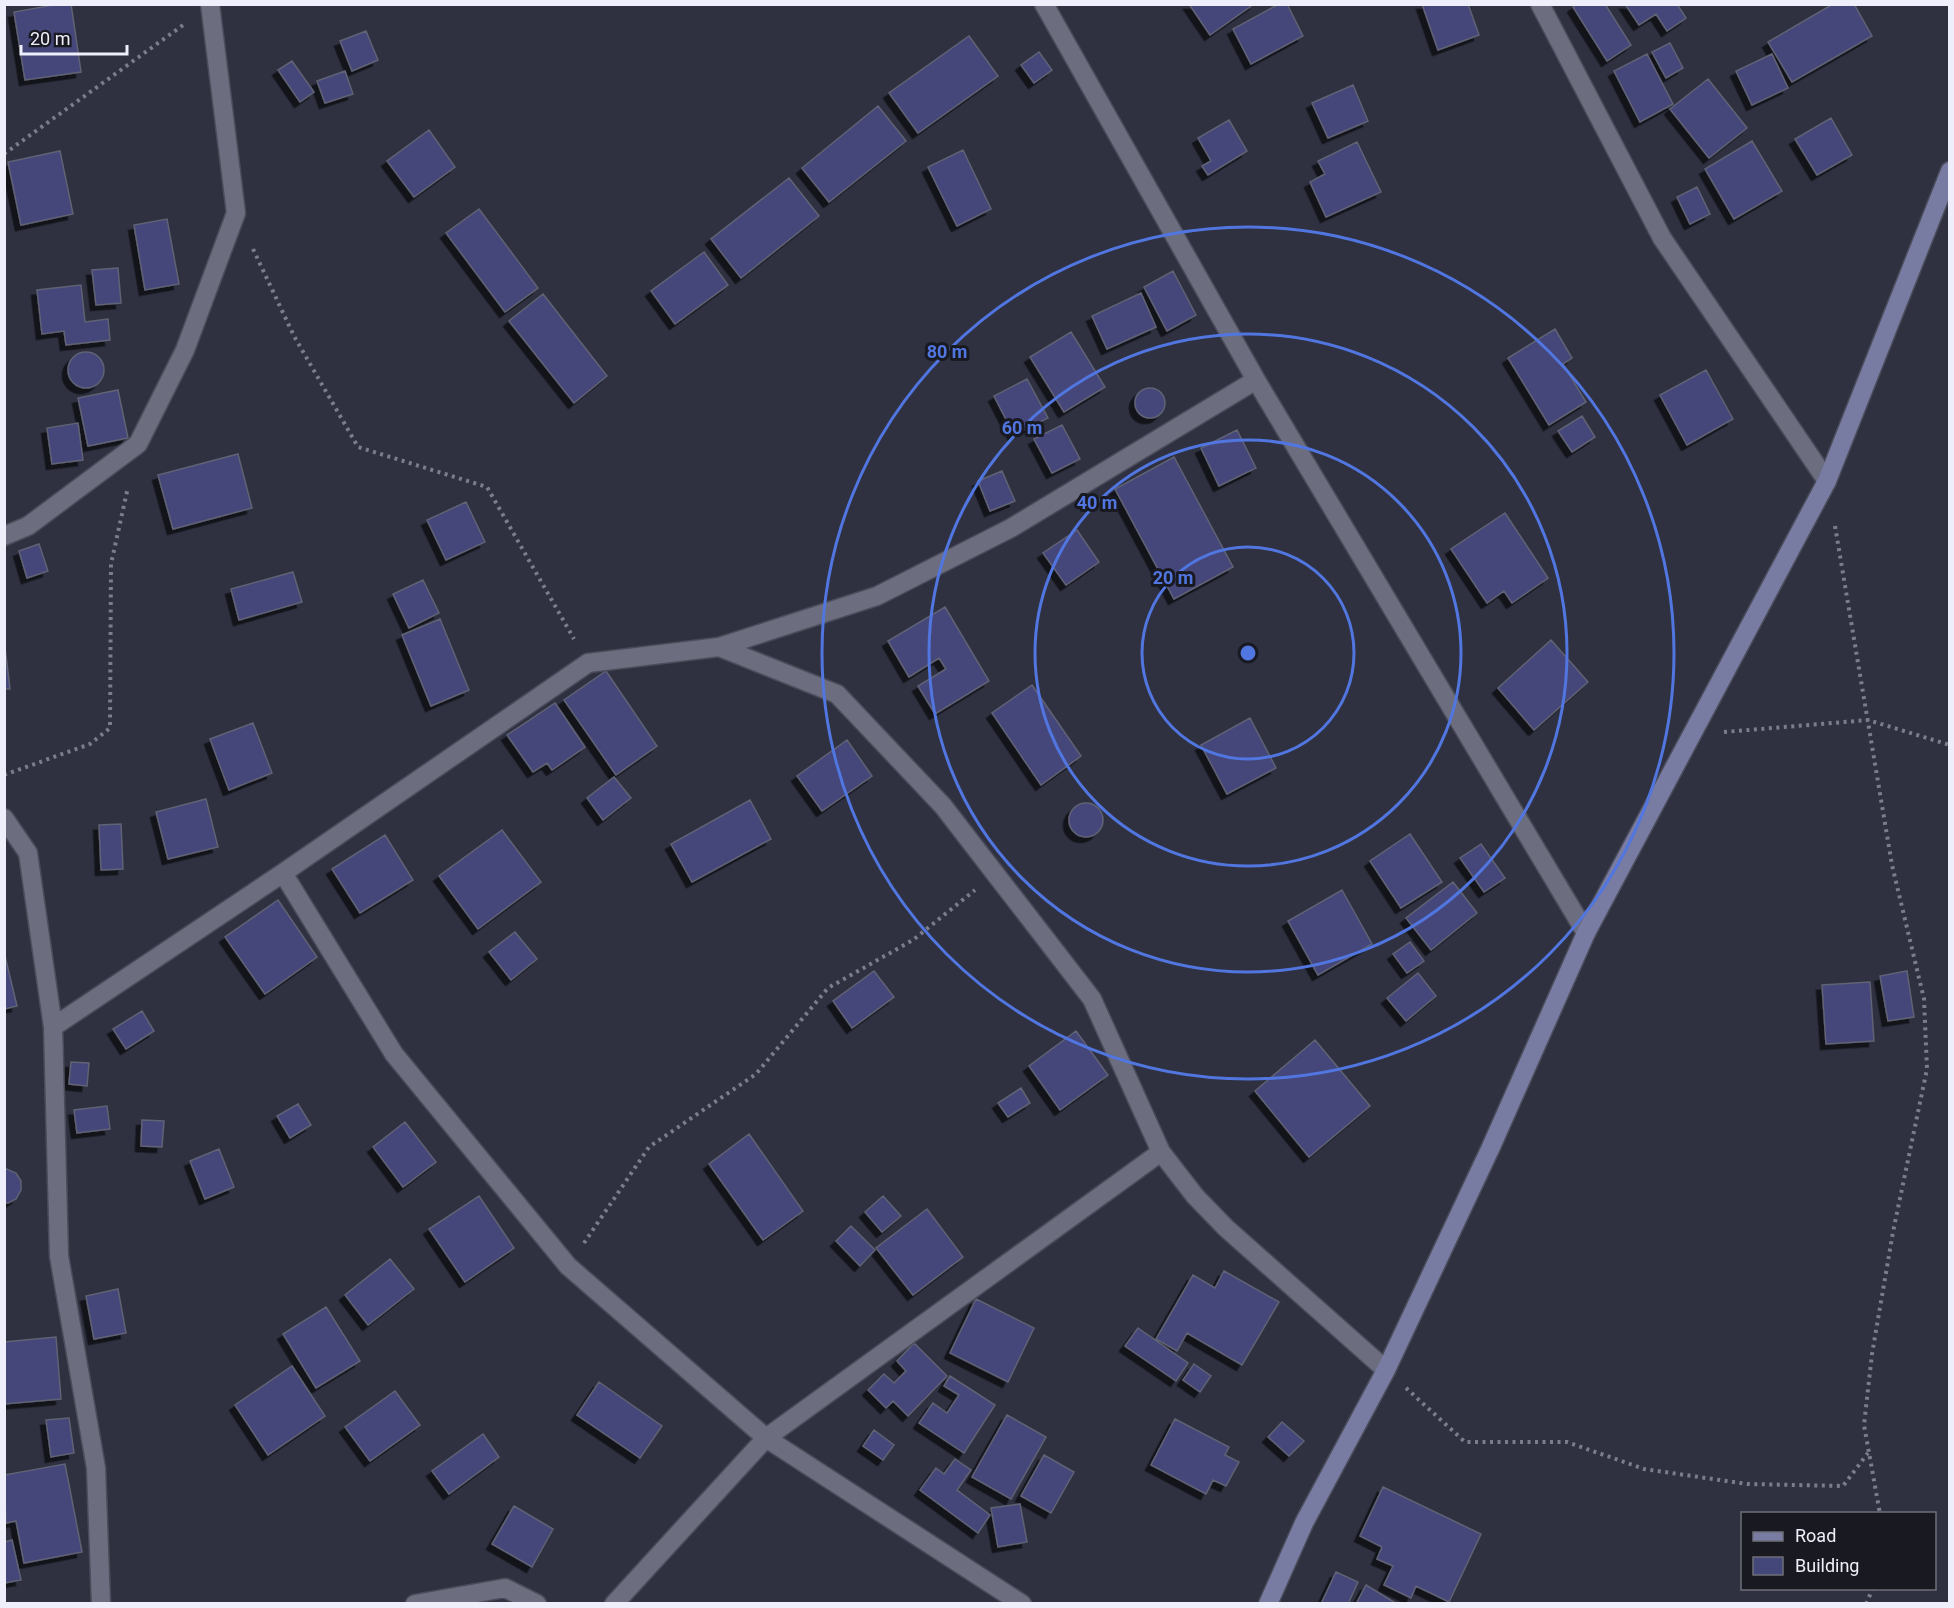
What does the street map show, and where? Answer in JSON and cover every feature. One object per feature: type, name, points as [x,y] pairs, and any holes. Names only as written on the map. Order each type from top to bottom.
[{"type":"main road","points":[[1268,1604],[1304,1523],[1386,1370],[1491,1147],[1586,933],[1827,481],[1950,171]]},
{"type":"street","points":[[1044,4],[1256,380],[1586,933]]},
{"type":"street","points":[[1540,4],[1662,238],[1827,481]]},
{"type":"street","points":[[4,536],[28,526],[138,444],[185,350],[236,213],[211,5]]},
{"type":"street","points":[[53,1027],[283,873],[588,663],[719,647],[877,596],[1011,528],[1256,380]]},
{"type":"street","points":[[719,647],[837,694],[943,806],[1092,999],[1161,1152],[1195,1196],[1226,1228],[1386,1370]]},
{"type":"street","points":[[4,818],[28,852],[53,1027],[59,1256],[96,1468],[101,1604]]},
{"type":"street","points":[[283,873],[394,1054],[568,1266],[766,1438],[1022,1604]]},
{"type":"street","points":[[614,1604],[766,1438],[1161,1152]]},
{"type":"street","points":[[415,1604],[505,1588],[537,1604]]},
{"type":"path","points":[[4,154],[211,5]]},
{"type":"path","points":[[236,213],[294,336],[358,447],[487,487],[588,663]]},
{"type":"path","points":[[4,775],[90,744],[110,728],[111,564],[138,444]]},
{"type":"path","points":[[1827,481],[1892,865],[1924,999],[1927,1069],[1893,1232],[1872,1354],[1864,1425],[1880,1512]]},
{"type":"path","points":[[1692,735],[1868,720],[1950,745]]},
{"type":"path","points":[[568,1266],[649,1147],[756,1074],[828,988],[913,940],[995,874]]},
{"type":"path","points":[[1386,1370],[1465,1442],[1567,1442],[1644,1469],[1747,1484],[1843,1486],[1869,1452]]},
{"type":"path","points":[[1866,1604],[1872,1590]]},
{"type":"building","points":[[71,4],[81,72],[25,80],[14,12]]},
{"type":"building","points":[[1189,4],[1254,4],[1210,35]]},
{"type":"building","points":[[1279,4],[1287,4],[1303,36],[1251,64],[1233,29]]},
{"type":"building","points":[[1422,4],[1468,4],[1479,35],[1438,50]]},
{"type":"building","points":[[1577,4],[1605,4],[1631,45],[1607,61],[1573,7]]},
{"type":"building","points":[[1625,4],[1677,4],[1686,18],[1667,31],[1656,14],[1639,25]]},
{"type":"building","points":[[1833,4],[1854,4],[1872,36],[1792,82],[1768,42]]},
{"type":"building","points":[[366,31],[378,60],[352,71],[340,41]]},
{"type":"building","points":[[969,36],[998,76],[918,133],[889,93]]},
{"type":"building","points":[[1670,43],[1683,68],[1666,78],[1652,52]]},
{"type":"building","points":[[1039,52],[1052,70],[1034,83],[1021,65]]},
{"type":"building","points":[[1647,54],[1673,104],[1640,122],[1614,71]]},
{"type":"building","points":[[1772,54],[1788,88],[1752,105],[1736,71]]},
{"type":"building","points":[[292,61],[314,92],[300,102],[278,70]]},
{"type":"building","points":[[345,71],[353,94],[325,103],[317,81]]},
{"type":"building","points":[[1708,79],[1747,128],[1709,158],[1670,109]]},
{"type":"building","points":[[1353,85],[1368,121],[1328,138],[1312,103]]},
{"type":"building","points":[[878,106],[906,141],[829,202],[802,168]]},
{"type":"building","points":[[1831,118],[1852,155],[1817,175],[1795,139]]},
{"type":"building","points":[[1229,120],[1247,151],[1208,175],[1202,166],[1211,161],[1198,138]]},
{"type":"building","points":[[429,130],[455,167],[414,197],[387,161]]},
{"type":"building","points":[[1752,141],[1782,191],[1734,219],[1705,169]]},
{"type":"building","points":[[1357,142],[1381,192],[1326,217],[1310,182],[1325,174],[1318,161]]},
{"type":"building","points":[[963,150],[991,209],[957,226],[928,167]]},
{"type":"building","points":[[60,151],[73,214],[21,225],[8,162]]},
{"type":"building","points":[[789,178],[819,216],[741,278],[711,239]]},
{"type":"building","points":[[1697,187],[1710,214],[1690,224],[1677,197]]},
{"type":"building","points":[[479,209],[538,288],[505,312],[446,233]]},
{"type":"building","points":[[167,219],[179,284],[145,290],[134,225]]},
{"type":"building","points":[[704,252],[728,285],[675,324],[651,291]]},
{"type":"building","points":[[118,268],[121,303],[96,305],[92,270]]},
{"type":"building","points":[[1173,271],[1196,315],[1167,331],[1144,287]]},
{"type":"building","points":[[81,285],[85,322],[108,319],[110,340],[66,345],[64,331],[42,334],[37,290]]},
{"type":"building","points":[[1141,293],[1156,327],[1107,349],[1092,316]]},
{"type":"building","points":[[543,294],[607,376],[574,403],[509,321]]},
{"type":"building","points":[[1555,329],[1572,358],[1563,364],[1586,402],[1549,425],[1508,358]]},
{"type":"building","points":[[1071,332],[1105,387],[1064,412],[1030,357]]},
{"type":"building","points":[[86,352],[99,357],[104,370],[99,383],[86,388],[73,383],[68,370],[73,357]]},
{"type":"building","points":[[1706,370],[1733,419],[1687,445],[1660,395]]},
{"type":"building","points":[[1027,379],[1048,418],[1014,435],[994,396]]},
{"type":"building","points":[[1150,388],[1161,392],[1165,403],[1161,414],[1150,418],[1139,414],[1135,403],[1139,392]]},
{"type":"building","points":[[118,390],[128,438],[88,446],[78,398]]},
{"type":"building","points":[[1582,416],[1595,437],[1572,452],[1558,431]]},
{"type":"building","points":[[78,423],[83,460],[52,464],[47,428]]},
{"type":"building","points":[[1062,425],[1080,459],[1052,473],[1034,439]]},
{"type":"building","points":[[1237,430],[1256,468],[1219,486],[1201,448]]},
{"type":"building","points":[[238,454],[252,508],[173,529],[158,475]]},
{"type":"building","points":[[1174,457],[1233,567],[1174,599],[1115,489]]},
{"type":"building","points":[[1002,471],[1015,501],[990,511],[978,481]]},
{"type":"building","points":[[466,502],[485,542],[446,560],[427,520]]},
{"type":"building","points":[[1505,513],[1548,578],[1512,603],[1504,591],[1487,603],[1451,549]]},
{"type":"building","points":[[1077,530],[1099,562],[1066,585],[1043,553]]},
{"type":"building","points":[[39,544],[48,571],[27,578],[19,551]]},
{"type":"building","points":[[293,572],[302,602],[239,620],[231,589]]},
{"type":"building","points":[[423,580],[439,613],[409,628],[393,594]]},
{"type":"building","points":[[945,607],[989,681],[935,714],[918,686],[946,669],[939,658],[909,677],[888,641]]},
{"type":"building","points":[[440,619],[469,690],[431,706],[402,635]]},
{"type":"building","points":[[4,639],[10,689],[4,689]]},
{"type":"building","points":[[1551,640],[1588,682],[1534,730],[1498,688]]},
{"type":"building","points":[[606,671],[657,746],[616,775],[564,700]]},
{"type":"building","points":[[1032,685],[1081,756],[1041,785],[992,713]]},
{"type":"building","points":[[555,703],[585,747],[552,770],[547,763],[533,772],[507,735]]},
{"type":"building","points":[[1250,718],[1276,768],[1227,794],[1201,745]]},
{"type":"building","points":[[253,723],[272,773],[229,790],[210,739]]},
{"type":"building","points":[[847,740],[872,776],[822,811],[797,776]]},
{"type":"building","points":[[614,777],[631,798],[603,820],[587,798]]},
{"type":"building","points":[[206,799],[218,847],[168,859],[156,812]]},
{"type":"building","points":[[750,800],[771,839],[692,882],[671,844]]},
{"type":"building","points":[[1086,803],[1098,808],[1103,820],[1098,832],[1086,837],[1074,832],[1069,820],[1074,808]]},
{"type":"building","points":[[121,824],[123,869],[101,870],[99,825]]},
{"type":"building","points":[[502,830],[541,882],[478,929],[439,876]]},
{"type":"building","points":[[1410,834],[1442,882],[1401,908],[1370,861]]},
{"type":"building","points":[[385,835],[413,880],[360,913],[332,869]]},
{"type":"building","points":[[1481,844],[1505,878],[1484,892],[1460,858]]},
{"type":"building","points":[[1453,882],[1477,913],[1431,950],[1406,918]]},
{"type":"building","points":[[1342,890],[1372,944],[1318,975],[1288,921]]},
{"type":"building","points":[[278,900],[317,957],[265,994],[225,937]]},
{"type":"building","points":[[515,932],[537,959],[511,980],[489,952]]},
{"type":"building","points":[[1410,942],[1424,961],[1407,973],[1393,954]]},
{"type":"building","points":[[4,952],[17,1006],[4,1009]]},
{"type":"building","points":[[874,971],[894,997],[852,1028],[833,1001]]},
{"type":"building","points":[[1907,971],[1914,1017],[1888,1021],[1880,976]]},
{"type":"building","points":[[1418,973],[1436,996],[1406,1021],[1387,998]]},
{"type":"building","points":[[1870,982],[1874,1041],[1826,1044],[1822,985]]},
{"type":"building","points":[[142,1011],[154,1031],[126,1049],[113,1029]]},
{"type":"building","points":[[1076,1031],[1108,1075],[1060,1110],[1029,1066]]},
{"type":"building","points":[[1315,1040],[1370,1106],[1309,1157],[1255,1091]]},
{"type":"building","points":[[71,1062],[89,1063],[87,1086],[69,1084]]},
{"type":"building","points":[[1021,1088],[1030,1103],[1008,1117],[998,1103]]},
{"type":"building","points":[[298,1104],[311,1125],[290,1138],[277,1116]]},
{"type":"building","points":[[107,1106],[110,1129],[77,1133],[74,1110]]},
{"type":"building","points":[[142,1120],[164,1121],[162,1147],[141,1146]]},
{"type":"building","points":[[405,1122],[436,1162],[403,1187],[373,1147]]},
{"type":"building","points":[[749,1134],[803,1211],[763,1240],[709,1164]]},
{"type":"building","points":[[219,1149],[234,1187],[205,1199],[190,1161]]},
{"type":"building","points":[[4,1168],[16,1173],[21,1181],[21,1190],[16,1199],[8,1203],[4,1203]]},
{"type":"building","points":[[479,1196],[514,1248],[465,1282],[429,1229]]},
{"type":"building","points":[[883,1196],[901,1216],[882,1232],[865,1212]]},
{"type":"building","points":[[927,1209],[963,1257],[913,1295],[876,1248]]},
{"type":"building","points":[[851,1226],[875,1250],[860,1266],[836,1241]]},
{"type":"building","points":[[390,1259],[414,1289],[368,1325],[345,1295]]},
{"type":"building","points":[[1224,1271],[1279,1302],[1242,1365],[1187,1333],[1177,1351],[1156,1339],[1193,1275],[1215,1288]]},
{"type":"building","points":[[118,1289],[126,1333],[94,1339],[86,1296]]},
{"type":"building","points":[[976,1299],[1034,1328],[1008,1382],[950,1353]]},
{"type":"building","points":[[326,1307],[360,1361],[316,1388],[283,1334]]},
{"type":"building","points":[[1138,1328],[1188,1363],[1176,1381],[1125,1346]]},
{"type":"building","points":[[56,1337],[61,1399],[4,1404],[4,1342]]},
{"type":"building","points":[[914,1343],[947,1376],[908,1416],[893,1401],[886,1408],[868,1390],[884,1374],[894,1383],[906,1371],[897,1361]]},
{"type":"building","points":[[1194,1364],[1211,1376],[1200,1392],[1183,1380]]},
{"type":"building","points":[[292,1366],[325,1416],[268,1455],[235,1405]]},
{"type":"building","points":[[950,1376],[995,1405],[964,1453],[919,1423],[933,1403],[947,1413],[959,1395],[944,1386]]},
{"type":"building","points":[[599,1382],[662,1426],[640,1458],[577,1415]]},
{"type":"building","points":[[395,1391],[420,1425],[370,1461],[345,1427]]},
{"type":"building","points":[[1007,1415],[1046,1437],[1011,1499],[972,1477]]},
{"type":"building","points":[[69,1418],[74,1453],[51,1457],[46,1420]]},
{"type":"building","points":[[1175,1419],[1229,1447],[1225,1455],[1239,1462],[1226,1486],[1213,1480],[1206,1494],[1151,1465]]},
{"type":"building","points":[[1282,1422],[1304,1441],[1289,1456],[1268,1437]]},
{"type":"building","points":[[874,1430],[894,1445],[883,1460],[863,1446]]},
{"type":"building","points":[[483,1434],[499,1457],[449,1494],[432,1471]]},
{"type":"building","points":[[1044,1455],[1074,1472],[1051,1513],[1021,1496]]},
{"type":"building","points":[[955,1459],[971,1470],[957,1490],[990,1515],[978,1533],[920,1490],[936,1468],[944,1474]]},
{"type":"building","points":[[65,1464],[82,1552],[24,1563],[16,1521],[6,1523],[4,1475]]},
{"type":"building","points":[[1383,1487],[1481,1534],[1449,1602],[1416,1586],[1411,1598],[1384,1585],[1393,1566],[1377,1559],[1382,1547],[1360,1536]]},
{"type":"building","points":[[1020,1504],[1027,1542],[998,1547],[991,1508]]},
{"type":"building","points":[[514,1506],[553,1529],[532,1567],[492,1544]]},
{"type":"building","points":[[12,1540],[21,1580],[4,1583],[4,1542]]},
{"type":"building","points":[[1336,1572],[1358,1582],[1348,1604],[1321,1604]]},
{"type":"building","points":[[1366,1585],[1397,1604],[1356,1604]]}]
